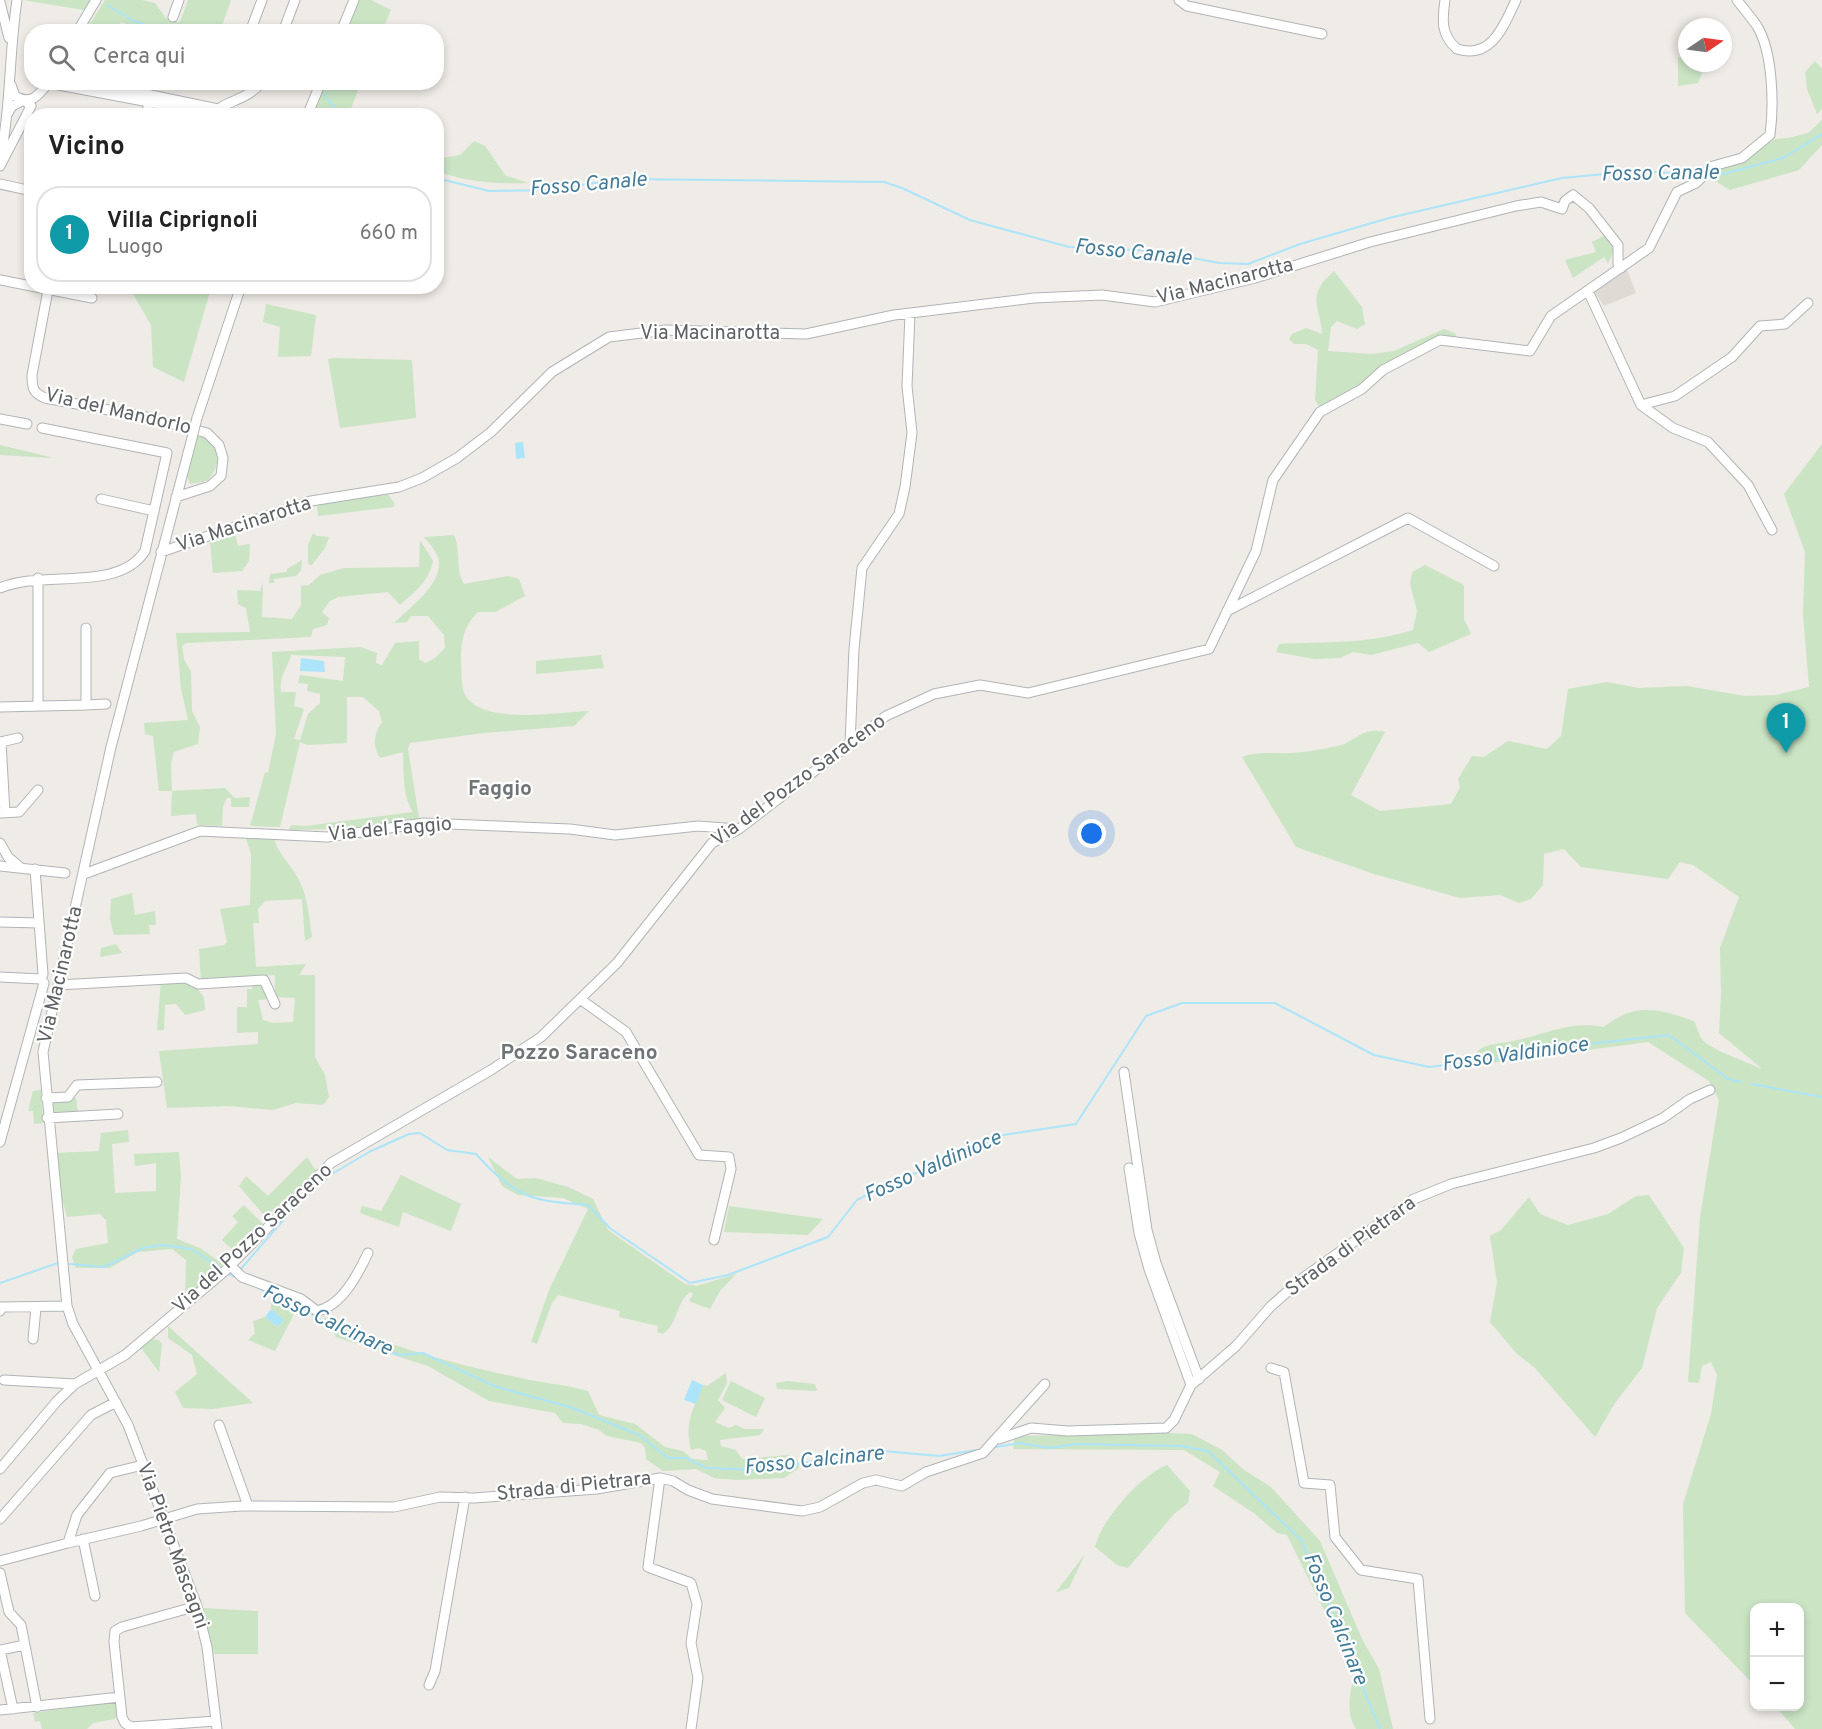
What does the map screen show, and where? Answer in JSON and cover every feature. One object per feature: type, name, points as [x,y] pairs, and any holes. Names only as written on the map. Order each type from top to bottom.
[{"type":"street","points":[[0,159],[8,113],[10,43],[17,0]]},
{"type":"street","points":[[82,24],[96,0]]},
{"type":"street","points":[[173,17],[179,0]]},
{"type":"street","points":[[253,24],[262,0]]},
{"type":"street","points":[[286,24],[295,0]]},
{"type":"street","points":[[344,24],[354,0]]},
{"type":"street","points":[[1179,0],[1187,6],[1322,34]]},
{"type":"street","points":[[1445,0],[1444,34],[1457,49],[1474,52],[1489,46],[1495,39],[1516,0]]},
{"type":"street","name":"Via del Pozzo Saraceno","points":[[0,1469],[57,1401],[75,1384],[125,1355],[231,1266],[331,1163],[491,1070],[542,1037],[616,963],[712,843],[739,829],[886,716],[934,694],[980,685],[1028,693],[1209,649],[1256,551],[1273,480],[1320,412],[1362,389],[1383,370],[1440,340],[1530,351],[1551,316],[1649,248],[1677,192],[1696,183],[1713,166],[1742,158],[1770,135],[1771,74],[1758,27],[1737,0]]},
{"type":"street","points":[[0,2],[10,43]]},
{"type":"street","points":[[9,80],[15,96],[30,103],[30,108]]},
{"type":"street","points":[[8,113],[12,106],[38,97],[43,90]]},
{"type":"street","points":[[96,90],[150,99]]},
{"type":"street","points":[[117,90],[188,108]]},
{"type":"street","points":[[220,108],[247,97],[254,90]]},
{"type":"street","points":[[310,108],[318,90]]},
{"type":"street","points":[[148,108],[150,99]]},
{"type":"street","points":[[0,166],[24,121]]},
{"type":"street","points":[[0,184],[24,189]]},
{"type":"street","name":"Via Macinarotta","points":[[100,1371],[73,1324],[67,1306],[64,1258],[55,1199],[47,1118],[43,1052],[111,747],[161,552],[311,501],[399,487],[422,478],[457,458],[491,432],[552,372],[609,337],[666,330],[806,334],[910,314],[1067,296],[1102,295],[1155,302],[1255,278],[1370,242],[1516,206],[1541,201],[1562,209],[1565,201],[1573,195],[1589,208],[1618,245],[1618,264],[1621,268]]},
{"type":"street","points":[[0,280],[24,285]]},
{"type":"street","points":[[1588,291],[1641,405],[1673,428],[1708,442],[1748,485],[1772,530]]},
{"type":"street","name":"Via del Mandorlo","points":[[47,294],[32,375],[32,388],[36,394],[45,398],[150,418],[207,433],[219,445],[223,458],[220,476],[210,486],[176,497]]},
{"type":"street","points":[[70,294],[92,298]]},
{"type":"street","points":[[161,552],[197,418],[238,294]]},
{"type":"street","points":[[1641,405],[1676,396],[1732,357],[1760,327],[1785,324],[1808,303]]},
{"type":"street","points":[[850,744],[854,649],[862,568],[899,514],[905,487],[912,433],[907,386],[910,314]]},
{"type":"street","points":[[0,419],[27,424]]},
{"type":"street","points":[[0,588],[14,582],[38,578],[84,579],[116,572],[138,562],[145,551],[167,453],[42,428]]},
{"type":"street","points":[[101,499],[154,511]]},
{"type":"street","points":[[1227,611],[1408,518],[1494,566]]},
{"type":"street","points":[[38,578],[38,706]]},
{"type":"street","points":[[86,628],[86,705]]},
{"type":"street","points":[[0,707],[106,704]]},
{"type":"street","points":[[18,738],[1,741],[2,813],[19,812],[38,790]]},
{"type":"street","name":"Via del Faggio","points":[[84,874],[200,831],[327,837],[424,823],[570,829],[615,835],[698,826],[739,829]]},
{"type":"street","points":[[0,843],[8,857],[20,867]]},
{"type":"street","points":[[0,866],[65,873]]},
{"type":"street","points":[[0,1142],[44,983],[41,979],[43,974],[35,869]]},
{"type":"street","points":[[0,922],[39,924]]},
{"type":"street","points":[[0,977],[41,979]]},
{"type":"street","points":[[58,985],[186,978],[198,984],[264,981],[275,1004]]},
{"type":"street","points":[[580,999],[626,1032],[699,1155],[729,1157],[731,1169],[714,1240]]},
{"type":"street","points":[[1124,1072],[1147,1230],[1195,1382]]},
{"type":"street","points":[[46,1098],[68,1097],[77,1085],[157,1082]]},
{"type":"street","name":"Strada di Pietrara","points":[[998,1439],[1031,1428],[1068,1431],[1166,1428],[1174,1420],[1195,1382],[1236,1346],[1271,1306],[1303,1278],[1414,1199],[1451,1184],[1573,1154],[1621,1138],[1663,1118],[1690,1099],[1710,1090]]},
{"type":"street","points":[[47,1118],[118,1114]]},
{"type":"street","points":[[1129,1168],[1139,1233],[1149,1269],[1195,1382]]},
{"type":"street","points":[[231,1266],[242,1277],[301,1299],[317,1311],[325,1309],[339,1299],[368,1253]]},
{"type":"street","points":[[0,1311],[1,1307],[67,1306]]},
{"type":"street","points":[[33,1339],[36,1308]]},
{"type":"street","points":[[1271,1368],[1284,1372],[1304,1483],[1330,1485],[1335,1536],[1360,1570],[1418,1579],[1430,1719]]},
{"type":"street","name":"Via Pietro Mascagni","points":[[100,1371],[143,1465],[162,1520],[197,1606],[207,1647],[216,1725]]},
{"type":"street","points":[[4,1380],[75,1384]]},
{"type":"street","name":"Strada di Pietrara","points":[[0,1561],[197,1509],[248,1506],[394,1507],[440,1497],[597,1488],[660,1478],[673,1481],[688,1490],[712,1499],[802,1512],[820,1507],[863,1483],[876,1480],[896,1486],[909,1485],[926,1472],[983,1453],[998,1439],[1045,1384]]},
{"type":"street","points":[[0,1519],[91,1414],[116,1402]]},
{"type":"street","points":[[219,1425],[248,1506]]},
{"type":"street","points":[[68,1543],[77,1515],[110,1473],[143,1465]]},
{"type":"street","points":[[660,1478],[648,1567],[691,1583],[697,1604],[691,1643],[698,1678],[691,1729]]},
{"type":"street","points":[[429,1685],[435,1671],[465,1497]]},
{"type":"street","points":[[83,1539],[96,1596]]},
{"type":"street","points":[[0,1573],[9,1612],[21,1625],[37,1707]]},
{"type":"street","points":[[197,1606],[171,1616],[122,1627],[115,1631],[120,1726],[216,1725]]},
{"type":"street","points":[[13,1709],[0,1650],[25,1645]]},
{"type":"street","points":[[0,1710],[120,1697]]},
{"type":"shaded area","points":[[1626,267],[1636,293],[1604,306],[1593,290]]},
{"type":"green space","points":[[23,0],[92,0],[84,10]]},
{"type":"green space","points":[[105,0],[142,0],[155,3],[166,18],[180,22],[188,0],[231,0],[222,24],[127,24],[121,22],[120,24],[90,24]]},
{"type":"green space","points":[[358,0],[371,0],[391,10],[385,24],[349,24]]},
{"type":"green space","points":[[1815,61],[1822,69],[1822,109],[1817,114],[1807,89],[1805,72]]},
{"type":"green space","points":[[1678,72],[1702,72],[1698,83],[1678,86]]},
{"type":"green space","points":[[323,90],[358,90],[351,108],[316,108]]},
{"type":"green space","points":[[1822,120],[1822,145],[1799,170],[1730,190],[1717,182],[1716,169],[1776,139],[1808,133]]},
{"type":"green space","points":[[474,141],[485,146],[506,176],[529,183],[482,182],[444,173],[444,158],[460,155]]},
{"type":"green space","points":[[1605,235],[1615,250],[1608,263],[1604,257],[1573,278],[1565,260],[1596,252],[1592,242]]},
{"type":"green space","points":[[1334,271],[1362,307],[1365,324],[1357,329],[1337,321],[1331,327],[1328,351],[1372,354],[1394,351],[1444,329],[1456,334],[1456,338],[1443,338],[1320,408],[1315,400],[1318,350],[1306,344],[1294,344],[1289,339],[1292,334],[1306,328],[1322,334],[1316,301],[1317,294],[1325,280]]},
{"type":"green space","points":[[133,294],[209,294],[184,382],[153,367],[151,325]]},
{"type":"green space","points":[[266,304],[316,315],[311,356],[278,357],[280,327],[263,322]]},
{"type":"green space","points":[[328,359],[412,360],[416,418],[340,428]]},
{"type":"green space","points":[[198,434],[212,442],[218,454],[217,461],[207,481],[190,484],[187,476]]},
{"type":"green space","points":[[1822,444],[1822,1729],[1795,1729],[1779,1711],[1804,1711],[1804,1603],[1750,1603],[1750,1681],[1685,1613],[1683,1504],[1711,1414],[1717,1375],[1711,1362],[1702,1366],[1699,1383],[1688,1382],[1700,1217],[1719,1100],[1709,1081],[1648,1042],[1475,1065],[1472,1057],[1482,1048],[1493,1044],[1570,1027],[1604,1027],[1626,1014],[1648,1010],[1670,1013],[1694,1021],[1706,1043],[1762,1069],[1719,1033],[1720,948],[1739,897],[1693,865],[1680,862],[1668,879],[1581,867],[1564,849],[1544,854],[1543,885],[1531,899],[1519,903],[1500,895],[1460,898],[1374,874],[1296,847],[1242,757],[1261,753],[1292,753],[1321,749],[1344,744],[1370,731],[1385,732],[1351,795],[1380,811],[1451,804],[1460,787],[1458,779],[1472,756],[1484,757],[1508,741],[1547,749],[1561,736],[1568,689],[1607,682],[1639,688],[1687,686],[1745,696],[1776,695],[1809,687],[1803,614],[1805,552],[1784,494]]},
{"type":"green space","points":[[0,445],[54,458],[0,455]]},
{"type":"green space","points":[[387,493],[395,504],[393,507],[318,516],[317,504]]},
{"type":"green space","points":[[237,530],[235,533],[238,546],[250,544],[249,561],[242,571],[213,573],[210,541]]},
{"type":"green space","points":[[313,533],[317,536],[329,537],[325,548],[311,566],[308,563],[308,545]]},
{"type":"green space","points":[[454,535],[464,584],[508,576],[519,579],[525,596],[495,612],[478,612],[469,623],[462,641],[461,654],[462,686],[467,698],[477,706],[491,712],[507,714],[589,711],[574,726],[483,733],[410,743],[408,749],[419,818],[368,828],[289,830],[291,825],[305,826],[413,812],[405,791],[403,752],[380,758],[375,744],[377,731],[382,722],[379,711],[363,697],[347,697],[347,743],[307,745],[300,742],[280,827],[250,826],[265,772],[268,773],[276,734],[272,652],[360,647],[377,653],[376,663],[382,665],[395,643],[419,641],[419,659],[425,663],[435,658],[445,648],[444,635],[428,616],[411,616],[407,622],[394,623],[423,596],[435,579],[439,561],[433,548],[424,537]],"holes":[[[291,655],[345,657],[343,681],[300,675],[298,683],[308,684],[307,691],[320,694],[320,703],[308,714],[300,740],[294,739],[304,709],[294,706],[296,692],[281,692],[282,677]]]},
{"type":"green space","points":[[420,540],[433,561],[431,568],[421,586],[400,605],[388,592],[338,597],[330,601],[322,612],[329,618],[327,625],[313,629],[311,637],[186,643],[182,646],[184,659],[191,672],[192,711],[200,727],[198,744],[174,752],[171,763],[172,791],[159,791],[153,736],[145,734],[144,723],[188,720],[181,688],[176,633],[250,632],[246,608],[238,604],[237,590],[260,591],[263,582],[262,617],[292,619],[301,605],[301,586],[309,585],[320,575],[344,568],[419,567]]},
{"type":"green space","points":[[302,560],[301,570],[296,576],[274,579],[274,583],[269,583],[270,574],[287,572],[287,569]]},
{"type":"green space","points":[[1425,565],[1464,585],[1464,619],[1471,634],[1429,652],[1418,643],[1371,655],[1353,652],[1340,658],[1314,659],[1276,652],[1279,644],[1346,642],[1379,638],[1413,630],[1417,611],[1410,584],[1412,572]]},
{"type":"green space","points":[[601,655],[604,668],[536,674],[536,661]]},
{"type":"green space","points":[[225,788],[235,798],[250,797],[249,807],[231,807],[231,798],[227,798],[223,806],[222,826],[197,825],[196,814],[171,816],[172,791]]},
{"type":"green space","points":[[245,835],[274,838],[303,888],[312,937],[305,941],[302,899],[265,901],[258,909],[259,923],[253,923],[256,967],[306,964],[299,975],[315,975],[315,1057],[325,1075],[329,1097],[323,1105],[296,1103],[273,1110],[228,1106],[167,1108],[159,1051],[258,1044],[258,1032],[237,1033],[237,1007],[247,1007],[247,989],[252,989],[252,984],[263,984],[271,999],[258,1000],[263,1020],[273,1023],[293,1022],[295,998],[275,997],[275,975],[201,980],[199,949],[224,945],[227,942],[220,909],[250,905],[251,854]]},
{"type":"green space","points":[[132,893],[135,915],[155,911],[156,925],[149,925],[150,934],[114,935],[110,919],[111,899]]},
{"type":"green space","points":[[116,944],[122,953],[100,957],[101,948]]},
{"type":"green space","points":[[186,980],[189,985],[196,986],[204,998],[205,1010],[185,1015],[176,1004],[165,1005],[164,1030],[157,1030],[161,981]]},
{"type":"green space","points":[[41,1090],[43,1123],[34,1124],[33,1111],[28,1111],[33,1091]]},
{"type":"green space","points":[[76,1098],[78,1113],[51,1114],[50,1100]]},
{"type":"green space","points":[[128,1130],[129,1142],[112,1144],[115,1193],[156,1191],[156,1163],[135,1166],[134,1154],[179,1152],[181,1176],[177,1239],[200,1248],[223,1264],[200,1288],[185,1297],[186,1260],[172,1249],[138,1252],[110,1268],[76,1268],[72,1257],[76,1249],[108,1243],[106,1220],[100,1214],[67,1217],[59,1188],[55,1153],[99,1151],[101,1133]]},
{"type":"green space","points":[[307,1157],[317,1172],[268,1220],[239,1186],[246,1176],[268,1196]]},
{"type":"green space","points":[[488,1157],[517,1179],[536,1178],[568,1187],[593,1199],[608,1230],[685,1284],[697,1286],[736,1274],[720,1291],[710,1309],[689,1301],[693,1294],[690,1292],[685,1296],[672,1324],[663,1334],[657,1332],[658,1326],[619,1317],[620,1311],[558,1295],[552,1303],[537,1344],[531,1342],[549,1290],[588,1209],[563,1198],[518,1195],[502,1186]]},
{"type":"green space","points":[[401,1175],[461,1204],[451,1231],[403,1212],[399,1227],[360,1213],[362,1206],[381,1211]]},
{"type":"green space","points":[[1649,1195],[1684,1248],[1681,1273],[1657,1308],[1642,1368],[1615,1403],[1595,1437],[1535,1368],[1516,1353],[1490,1322],[1497,1282],[1490,1236],[1501,1230],[1529,1197],[1540,1214],[1568,1225],[1608,1214],[1636,1196]]},
{"type":"green space","points":[[244,1205],[266,1227],[236,1253],[222,1240],[238,1222],[232,1216]]},
{"type":"green space","points":[[729,1206],[823,1219],[808,1235],[724,1232]]},
{"type":"green space","points":[[271,1301],[296,1310],[275,1351],[248,1340],[255,1333],[253,1321],[265,1317],[278,1327],[284,1320],[271,1309]]},
{"type":"green space","points":[[323,1317],[369,1336],[443,1359],[492,1372],[588,1391],[599,1415],[635,1424],[665,1447],[683,1451],[692,1459],[708,1460],[706,1451],[698,1448],[691,1450],[689,1424],[693,1409],[703,1385],[707,1386],[726,1373],[727,1383],[718,1400],[725,1408],[715,1422],[729,1428],[736,1425],[744,1429],[764,1429],[760,1435],[720,1440],[721,1446],[736,1450],[742,1459],[789,1455],[797,1459],[799,1468],[784,1478],[737,1480],[714,1478],[696,1469],[663,1471],[646,1459],[645,1448],[641,1443],[607,1436],[599,1430],[581,1424],[563,1423],[555,1413],[489,1401],[428,1366],[336,1337]]},
{"type":"green space","points":[[168,1326],[253,1403],[213,1409],[183,1408],[175,1392],[197,1374],[192,1355],[168,1338]]},
{"type":"green space","points":[[153,1339],[159,1340],[162,1344],[159,1372],[141,1348]]},
{"type":"green space","points":[[731,1381],[765,1398],[756,1417],[722,1400]]},
{"type":"green space","points":[[787,1381],[815,1384],[817,1391],[777,1389],[776,1383]]},
{"type":"green space","points":[[1192,1434],[1222,1450],[1244,1470],[1271,1487],[1320,1541],[1362,1639],[1379,1669],[1393,1729],[1356,1729],[1350,1716],[1350,1695],[1355,1673],[1287,1535],[1277,1533],[1255,1514],[1213,1486],[1220,1472],[1184,1450],[1013,1449],[1015,1436]]},
{"type":"green space","points":[[1167,1465],[1190,1491],[1188,1503],[1174,1514],[1128,1568],[1117,1565],[1095,1547],[1105,1524],[1134,1488]]},
{"type":"green space","points":[[1085,1554],[1069,1588],[1056,1592]]},
{"type":"green space","points":[[203,1608],[258,1611],[258,1654],[214,1654]]},
{"type":"green space","points":[[116,1701],[118,1712],[115,1719],[93,1723],[87,1729],[42,1729],[40,1721],[35,1722],[33,1713]]},
{"type":"water","points":[[523,442],[525,458],[516,459],[515,443]]},
{"type":"water","points":[[301,658],[324,661],[325,672],[300,671]]},
{"type":"water","points":[[271,1309],[284,1320],[278,1327],[265,1317]]},
{"type":"water","points":[[692,1380],[703,1385],[696,1404],[684,1400]]},
{"type":"waterway","name":"Fosso Canale","points":[[107,5],[143,24]]},
{"type":"waterway","name":"Fosso Canale","points":[[323,93],[335,108]]},
{"type":"waterway","name":"Fosso Canale","points":[[1708,175],[1716,176],[1783,158],[1822,134]]},
{"type":"waterway","name":"Fosso Canale","points":[[444,180],[489,191],[545,190],[624,179],[884,182],[970,220],[1069,247],[1157,251],[1219,263],[1248,264],[1300,244],[1389,218],[1562,178],[1638,171],[1700,175]]},
{"type":"waterway","name":"Fosso Valdinioce","points":[[239,1271],[300,1201],[332,1174],[369,1152],[409,1134],[420,1133],[447,1150],[476,1154],[502,1180],[526,1194],[552,1202],[588,1205],[611,1229],[690,1283],[728,1275],[828,1237],[857,1200],[901,1177],[932,1169],[1003,1135],[1076,1124],[1146,1016],[1182,1003],[1275,1003],[1374,1055],[1429,1067],[1506,1058],[1526,1051],[1669,1035],[1728,1079],[1741,1082]]},
{"type":"waterway","name":"Fosso Valdinioce","points":[[1751,1084],[1822,1097]]},
{"type":"waterway","name":"Fosso Calcinare","points":[[70,1264],[104,1267],[143,1248],[163,1245],[191,1249],[222,1269]]},
{"type":"waterway","name":"Fosso Calcinare","points":[[0,1283],[58,1263]]},
{"type":"waterway","name":"Fosso Calcinare","points":[[227,1273],[304,1310],[352,1338],[399,1355],[423,1353],[494,1386],[573,1408],[639,1435],[668,1458],[686,1458],[706,1468],[765,1470],[819,1460],[842,1459],[872,1450],[939,1456],[977,1450]]},
{"type":"waterway","name":"Fosso Calcinare","points":[[991,1448],[1019,1443],[1050,1448],[1076,1444],[1181,1446],[1208,1451],[1302,1541],[1380,1729]]},
{"type":"place","name":"Villa Ciprignoli","points":[[1786,753]]},
{"type":"district","name":"Faggio","points":[[500,789]]},
{"type":"district","name":"Pozzo Saraceno","points":[[579,1053]]}]
